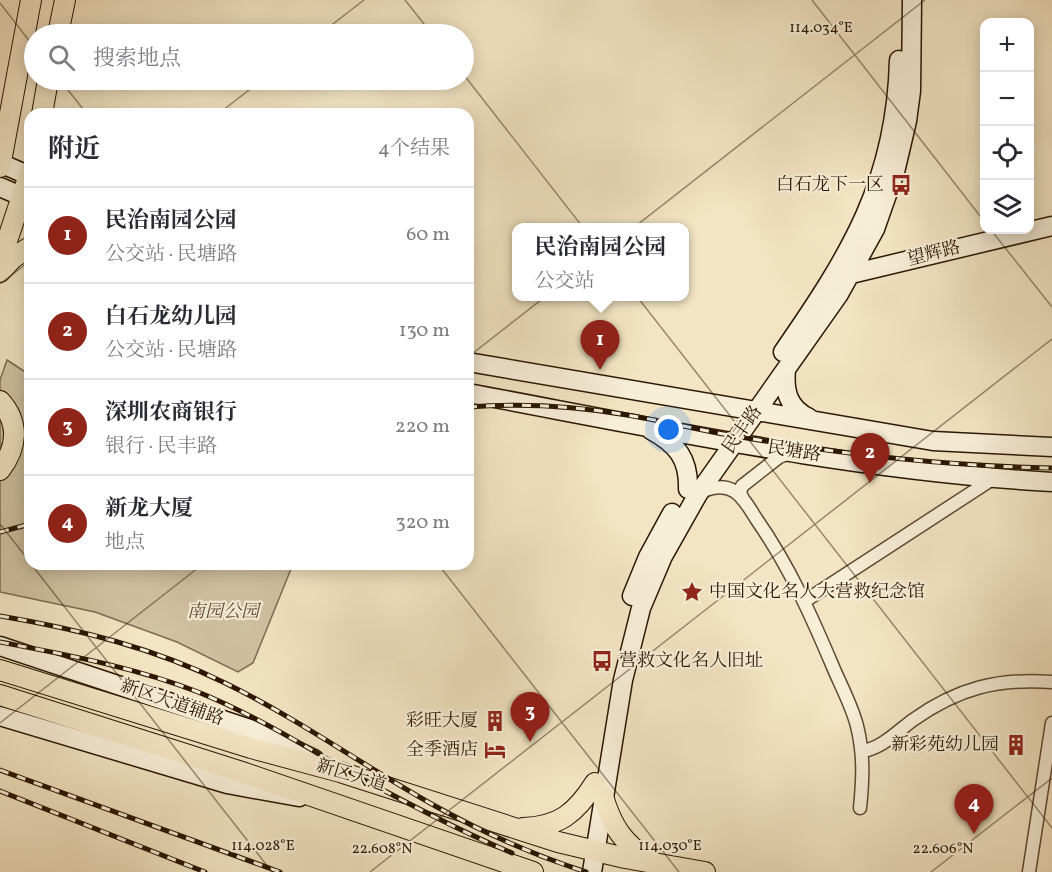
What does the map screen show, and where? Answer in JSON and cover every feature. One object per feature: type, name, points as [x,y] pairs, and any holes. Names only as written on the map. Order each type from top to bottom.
[{"type":"main road","points":[[27,24],[31,0]]},
{"type":"main road","points":[[59,24],[65,0]]},
{"type":"main road","name":"民丰路","points":[[581,872],[590,850],[599,790],[641,608],[693,492],[751,408],[828,287],[848,254],[876,191],[885,163],[894,119],[899,73],[901,0]]},
{"type":"main road","name":"民丰路","points":[[751,408],[786,370],[852,274],[875,229],[887,198],[902,146],[910,91],[912,0]]},
{"type":"main road","points":[[24,41],[14,112],[0,165],[24,172]]},
{"type":"main road","points":[[0,187],[24,198]]},
{"type":"main road","points":[[2,252],[24,203]]},
{"type":"main road","name":"望辉路","points":[[852,274],[1052,226]]},
{"type":"main road","points":[[0,272],[13,258],[24,251]]},
{"type":"main road","name":"民塘路","points":[[474,363],[751,408],[933,441],[1052,447]]},
{"type":"main road","points":[[786,370],[786,394],[792,405],[806,416],[822,422]]},
{"type":"main road","name":"民塘路","points":[[474,394],[728,442],[934,473],[1052,482]]},
{"type":"main road","points":[[0,401],[12,418],[15,435],[11,452],[0,470]]},
{"type":"main road","points":[[642,425],[662,436],[680,453],[693,492]]},
{"type":"main road","name":"新区大道辅路","points":[[0,646],[250,729],[340,772]]},
{"type":"main road","name":"新区大道","points":[[0,670],[590,850],[705,872]]},
{"type":"main road","name":"新区大道","points":[[0,695],[242,772],[524,870]]},
{"type":"main road","points":[[0,716],[227,784],[330,802]]},
{"type":"main road","points":[[517,829],[538,828],[556,822],[568,816],[584,800],[599,790],[607,812],[620,834],[638,853],[658,864]]},
{"type":"main road","name":"民丰路","points":[[590,850],[592,872]]},
{"type":"street","points":[[794,452],[778,458],[742,486],[740,493],[782,558],[805,601],[856,723],[863,751],[864,773],[860,808]]},
{"type":"street","points":[[805,601],[994,478]]},
{"type":"street","points":[[693,492],[708,488],[724,488],[734,491],[743,499]]},
{"type":"street","points":[[863,751],[880,745],[928,710],[976,688],[1011,680],[1052,682]]},
{"type":"street","points":[[1029,872],[1052,723]]},
{"type":"green space","name":"南园公园","points":[[7,360],[24,371],[24,570],[291,570],[253,663],[238,672],[177,642],[95,612],[0,592],[0,380]]},
{"type":"railway","points":[[474,407],[528,405],[588,409],[735,436],[853,454],[972,465],[1052,468]]},
{"type":"railway","points":[[0,532],[24,526]]},
{"type":"railway","points":[[0,616],[115,641],[198,671],[279,712],[455,817],[528,851],[586,872]]},
{"type":"railway","points":[[0,642],[149,675],[198,692],[267,725],[422,811],[512,853]]},
{"type":"railway","points":[[0,770],[280,872]]},
{"type":"railway","points":[[0,791],[205,872]]},
{"type":"place","name":"白石龙下一区","points":[[901,185]]},
{"type":"place","name":"民治南园公园","points":[[600,370]]},
{"type":"place","name":"白石龙幼儿园","points":[[870,483]]},
{"type":"place","name":"中国文化名人大营救纪念馆","points":[[692,592]]},
{"type":"place","name":"营救文化名人旧址","points":[[602,661]]},
{"type":"place","name":"彩旺大厦","points":[[495,721]]},
{"type":"place","name":"深圳农商银行","points":[[530,742]]},
{"type":"place","name":"新彩苑幼儿园","points":[[1016,745]]},
{"type":"place","name":"全季酒店","points":[[495,750]]},
{"type":"place","name":"新龙大厦","points":[[974,834]]}]
